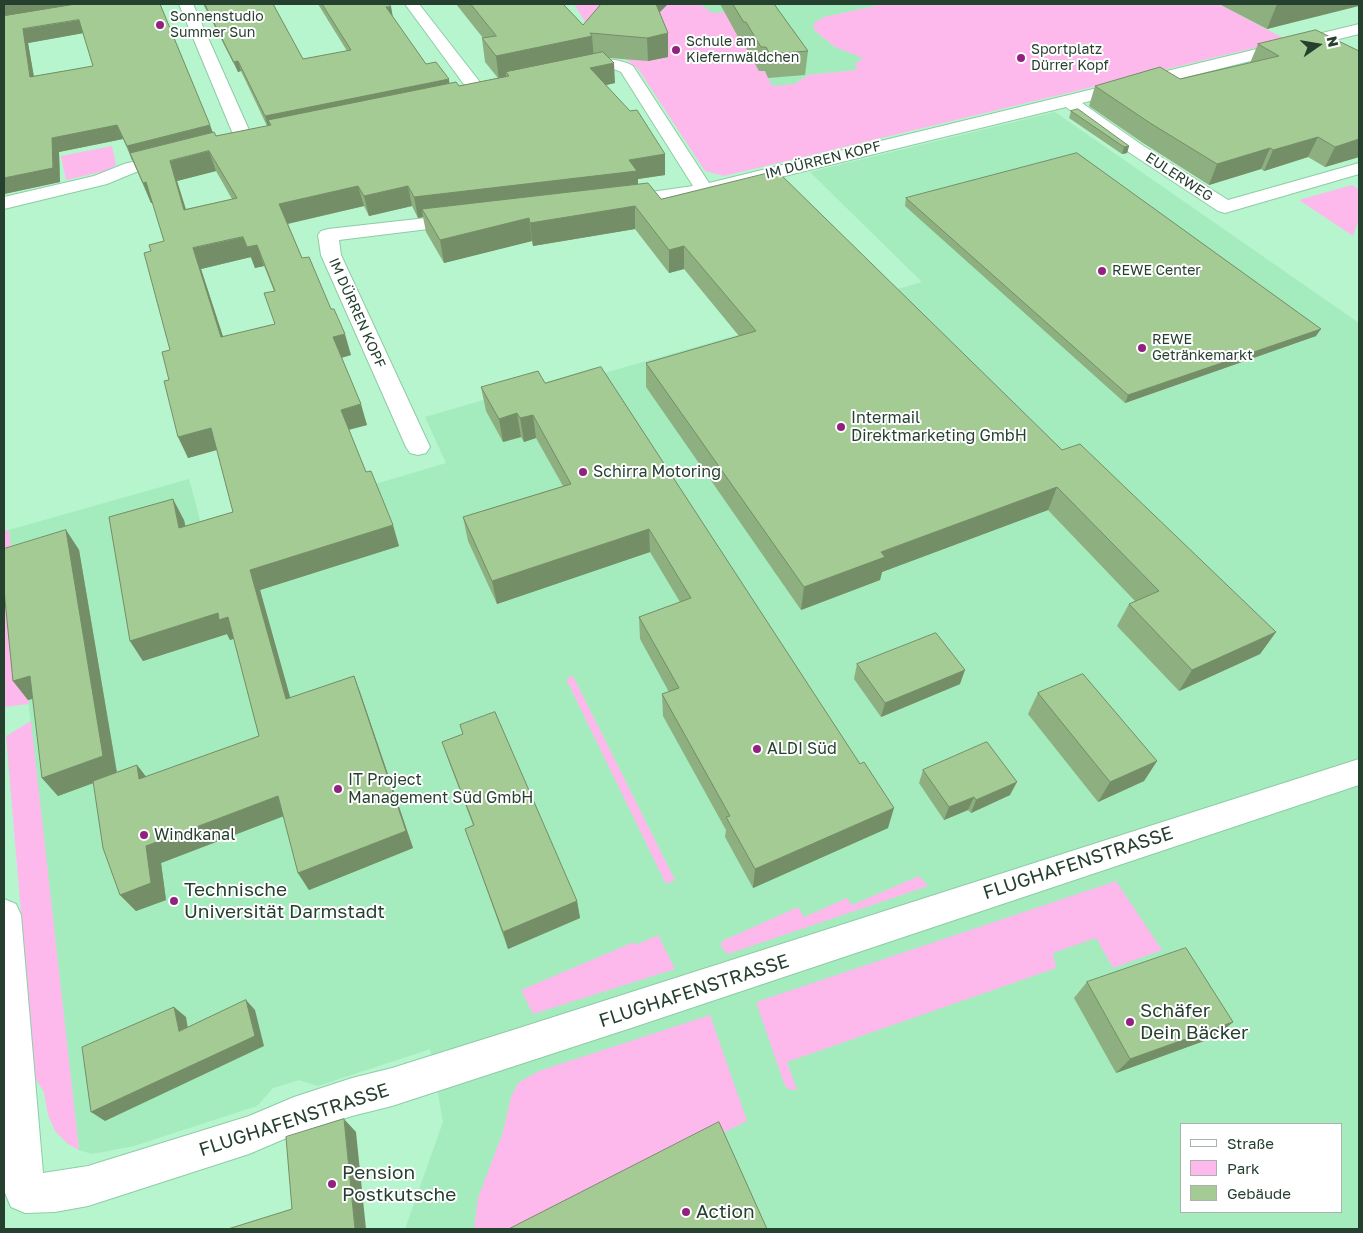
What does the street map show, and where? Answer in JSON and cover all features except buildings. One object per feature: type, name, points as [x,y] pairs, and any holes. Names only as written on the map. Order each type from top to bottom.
[{"type":"street","points":[[186,4],[245,139]]},
{"type":"street","points":[[412,4],[477,90]]},
{"type":"street","name":"IM DÜRREN KOPF","points":[[606,203],[704,189],[1359,29]]},
{"type":"street","points":[[1310,42],[1327,51]]},
{"type":"street","points":[[563,72],[597,65],[615,64],[626,69],[704,189]]},
{"type":"street","points":[[460,94],[496,86]]},
{"type":"street","name":"EULERWEG","points":[[1069,101],[1136,149],[1225,207],[1359,168]]},
{"type":"street","points":[[4,203],[100,180],[130,168],[186,154]]},
{"type":"street","name":"IM DÜRREN KOPF","points":[[418,447],[331,255],[328,235],[477,218]]},
{"type":"street","name":"FLUGHAFENSTRASSE","points":[[4,916],[25,1193],[55,1192],[88,1186],[249,1135],[294,1116],[352,1097],[392,1088],[696,991],[1116,850],[1359,772]]},
{"type":"shaded area","name":"Schule am Kiefernwäldchen","points":[[574,4],[884,4],[824,17],[814,30],[835,47],[864,58],[857,70],[808,75],[795,84],[661,104],[639,70]]},
{"type":"shaded area","points":[[1055,112],[1359,323],[1359,1229],[405,1229],[443,1122],[430,1049],[318,1086],[299,1080],[273,1088],[257,1106],[134,1146],[92,1154],[79,1150],[9,530],[189,479],[204,535],[446,463],[425,417],[597,367],[601,374],[922,282],[810,172]]},
{"type":"green space","points":[[574,4],[699,4],[713,13],[726,12],[743,46],[748,45],[759,71],[765,71],[772,86],[795,84],[808,75],[857,70],[855,64],[863,58],[835,47],[814,30],[814,23],[824,17],[884,4],[1219,4],[1287,40],[724,176],[705,171],[639,70],[621,55],[607,57]]},
{"type":"green space","points":[[112,146],[116,165],[105,171],[66,180],[61,156]]},
{"type":"green space","points":[[1352,185],[1359,190],[1359,219],[1353,236],[1299,200]]},
{"type":"green space","points":[[9,530],[29,704],[4,707],[4,531]]},
{"type":"green space","points":[[573,676],[675,880],[666,884],[566,679]]},
{"type":"green space","points":[[31,721],[79,1150],[68,1144],[55,1131],[48,1115],[44,1092],[35,1078],[6,736]]},
{"type":"green space","points":[[919,876],[928,886],[728,954],[721,947],[722,941],[798,907],[804,917],[847,898],[852,905]]},
{"type":"green space","points":[[1116,881],[1162,950],[1113,968],[1096,938],[1053,953],[1056,968],[787,1062],[797,1090],[791,1090],[785,1086],[756,1002]]},
{"type":"green space","points":[[658,935],[675,969],[533,1014],[521,990],[634,942],[636,945]]},
{"type":"green space","points":[[710,1015],[747,1121],[533,1229],[474,1229],[478,1198],[503,1132],[511,1097],[518,1083],[539,1071]]},
{"type":"place","name":"Sonnenstudio Summer Sun","points":[[160,25]]},
{"type":"place","name":"Schule am Kiefernwäldchen","points":[[676,50]]},
{"type":"place","name":"Sportplatz Dürrer Kopf","points":[[1021,58]]},
{"type":"place","name":"REWE Center","points":[[1102,271]]},
{"type":"place","name":"REWE Getränkemarkt","points":[[1142,348]]},
{"type":"place","name":"Intermail Direktmarketing GmbH","points":[[841,427]]},
{"type":"place","name":"Schirra Motoring","points":[[583,472]]},
{"type":"place","name":"ALDI Süd","points":[[757,749]]},
{"type":"place","name":"IT Project Management Süd GmbH","points":[[338,789]]},
{"type":"place","name":"Windkanal","points":[[144,835]]},
{"type":"place","name":"Technische Universität Darmstadt","points":[[174,901]]},
{"type":"place","name":"Schäfer Dein Bäcker","points":[[1130,1022]]},
{"type":"place","name":"Pension Postkutsche","points":[[332,1184]]},
{"type":"place","name":"Action","points":[[686,1212]]}]
